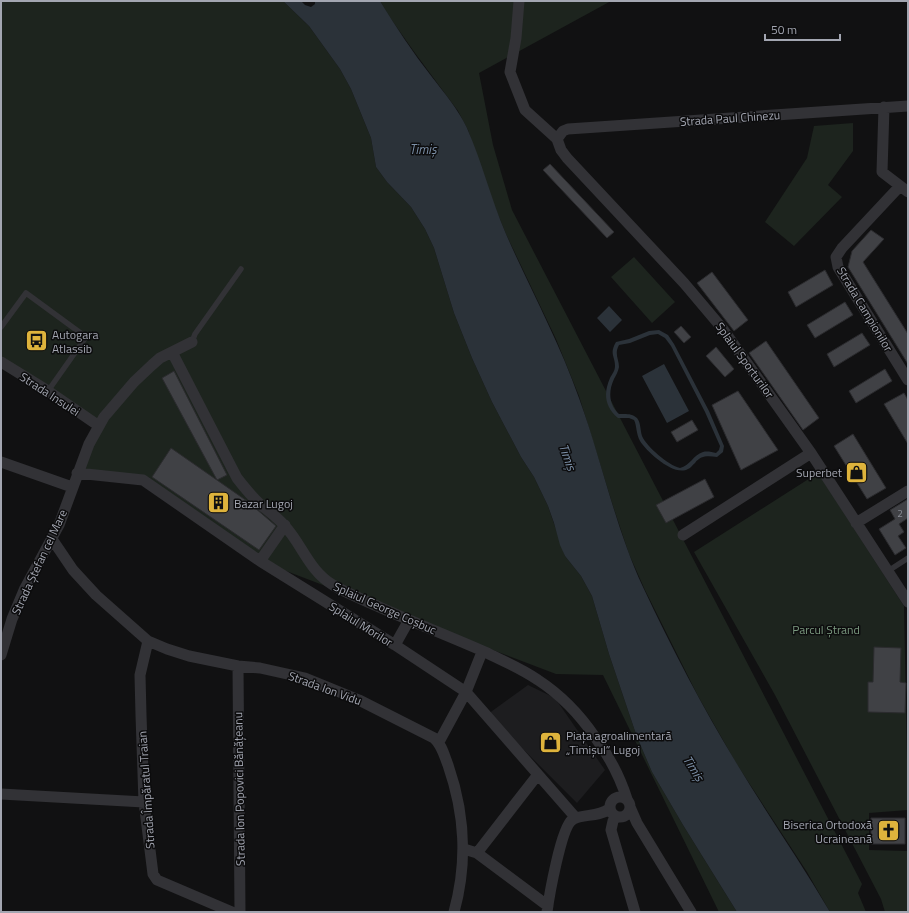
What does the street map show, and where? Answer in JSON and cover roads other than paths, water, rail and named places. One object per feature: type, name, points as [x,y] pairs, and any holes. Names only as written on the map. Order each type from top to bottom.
[{"type":"street","points":[[519,1],[516,38],[510,72],[525,110],[557,139]]},
{"type":"street","name":"Strada Paul Chinezu","points":[[557,139],[559,134],[568,128],[908,106]]},
{"type":"street","points":[[884,107],[882,172],[904,189]]},
{"type":"street","name":"Splaiul Sporturilor","points":[[557,139],[566,158],[684,283],[722,328],[811,453],[908,602]]},
{"type":"street","name":"Strada Campionilor","points":[[904,189],[842,248],[836,257],[838,267],[908,380]]},
{"type":"street","name":"Strada Ștefan cel Mare","points":[[1,656],[12,619],[38,562],[59,525],[77,472],[89,444],[99,426],[113,405],[152,365],[160,358],[192,342]]},
{"type":"street","name":"Splaiul George Coșbuc","points":[[172,352],[237,478],[246,490],[285,525],[295,538],[308,561],[326,581],[408,620],[518,667],[555,692],[586,724],[602,746],[613,765],[624,788],[621,810]]},
{"type":"street","name":"Strada Insulei","points":[[1,362],[48,391],[99,426]]},
{"type":"street","points":[[683,535],[811,453]]},
{"type":"street","points":[[1,462],[72,487]]},
{"type":"street","name":"Splaiul Morilor","points":[[77,472],[143,480],[260,561],[395,645],[466,692],[576,818]]},
{"type":"street","points":[[856,523],[908,491]]},
{"type":"street","points":[[260,561],[285,525]]},
{"type":"street","name":"Strada Ion Vidu","points":[[52,539],[73,570],[96,595],[148,641],[189,656],[305,678],[358,700],[434,738],[439,742]]},
{"type":"street","points":[[316,596],[326,581]]},
{"type":"street","points":[[395,645],[408,620]]},
{"type":"street","name":"Strada Împăratul Traian","points":[[148,641],[140,675],[144,802],[151,867],[154,877],[157,880],[232,912]]},
{"type":"street","points":[[454,912],[461,877],[464,839],[458,800],[439,742],[466,692],[482,652]]},
{"type":"street","name":"Strada Ion Popovici Bănățeanu","points":[[238,666],[240,912]]},
{"type":"street","points":[[477,853],[536,777]]},
{"type":"street","points":[[1,794],[144,802]]},
{"type":"street","points":[[464,849],[477,853],[547,909],[561,846],[570,822],[576,818],[621,810]]},
{"type":"street","points":[[621,810],[636,823],[691,912]]},
{"type":"street","points":[[621,810],[613,821],[611,830],[635,912]]},
{"type":"lane","points":[[192,342],[195,334],[241,269]]},
{"type":"lane","points":[[1,327],[26,293],[86,337],[48,391]]},
{"type":"lane","points":[[888,571],[908,558]]},
{"type":"water","name":"Timiș","points":[[283,1],[301,1],[305,5],[311,7],[315,4],[315,1],[380,1],[411,49],[460,114],[482,167],[506,234],[571,377],[587,422],[624,541],[643,587],[676,655],[724,743],[830,912],[737,912],[683,825],[652,772],[637,737],[609,654],[592,596],[581,576],[565,556],[548,506],[534,477],[521,457],[492,402],[472,358],[454,313],[434,248],[425,229],[411,207],[387,182],[376,167],[371,138],[351,89],[340,69],[309,26]]},
{"type":"water","points":[[609,306],[622,320],[610,332],[597,318]]},
{"type":"water","points":[[659,330],[668,335],[674,344],[709,411],[724,446],[723,452],[717,457],[702,457],[689,469],[682,471],[669,467],[648,451],[640,441],[634,420],[629,418],[618,418],[610,409],[606,400],[606,389],[615,368],[613,349],[616,342],[629,339],[649,331]],"holes":[[[658,334],[665,338],[671,346],[705,412],[720,446],[716,453],[700,453],[680,468],[670,463],[653,450],[642,436],[640,424],[637,418],[631,415],[619,414],[613,407],[610,398],[612,384],[619,367],[617,354],[619,345],[630,343],[650,335]]]},
{"type":"water","points":[[664,364],[689,411],[667,423],[642,376]]},
{"type":"place","name":"Autogara Atlassib","points":[[36,341]]},
{"type":"place","name":"Superbet","points":[[857,472]]},
{"type":"place","name":"Bazar Lugoj","points":[[219,503]]},
{"type":"place","name":"Piața agroalimentară „Timișul” Lugoj","points":[[550,742]]},
{"type":"place","name":"Biserica Ortodoxă Ucraineană","points":[[888,831]]},
{"type":"park label","name":"Parcul Ștrand","points":[[826,629]]}]
